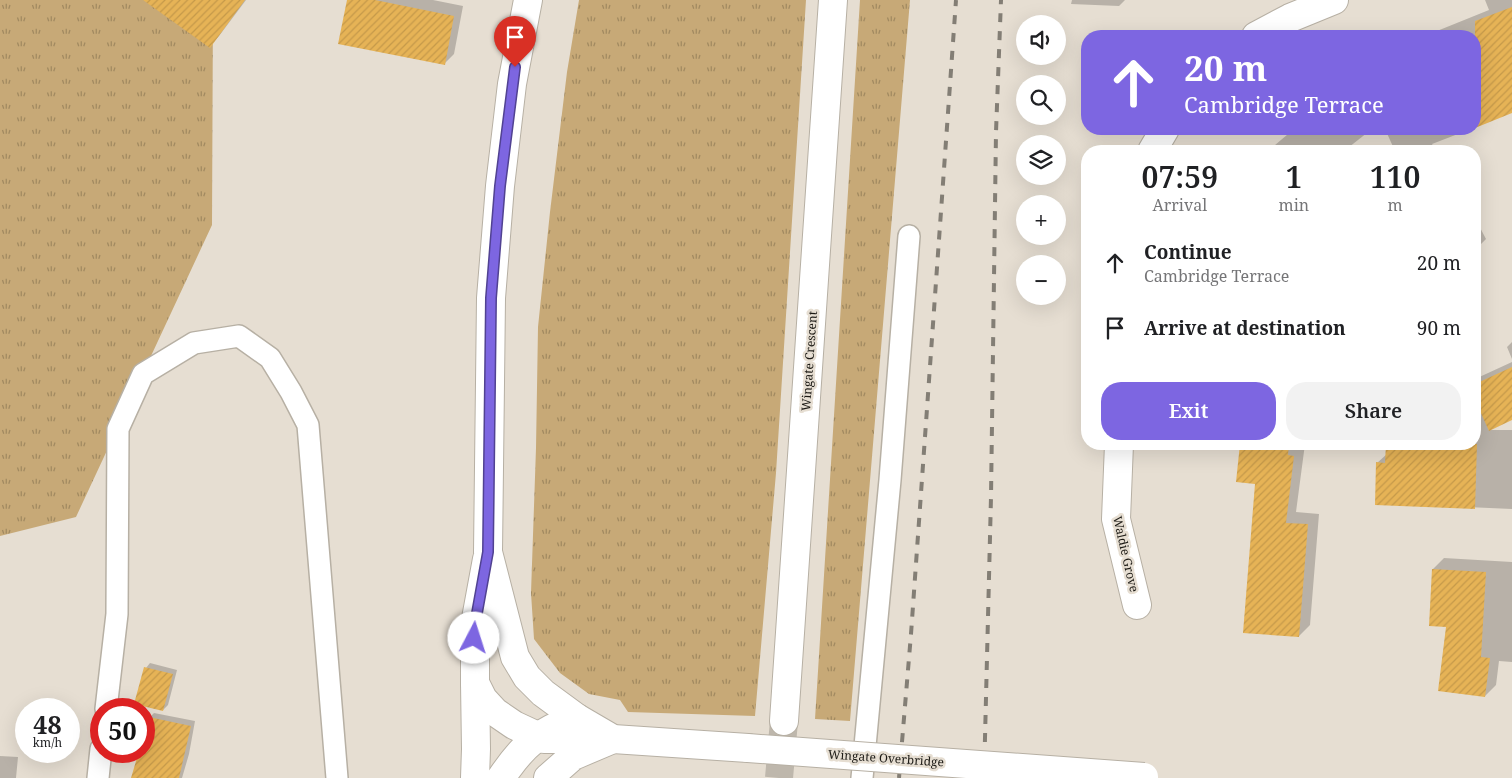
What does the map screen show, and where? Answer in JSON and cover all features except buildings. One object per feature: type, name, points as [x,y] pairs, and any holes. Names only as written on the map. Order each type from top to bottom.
[{"type":"main road","points":[[475,778],[475,624],[488,552],[491,298],[500,186],[512,84],[528,0]]},
{"type":"main road","name":"Wingate Crescent","points":[[784,721],[833,0]]},
{"type":"main road","points":[[1267,30],[1290,18],[1334,0]]},
{"type":"main road","name":"Waldie Grove","points":[[1118,450],[1116,518],[1137,605]]},
{"type":"main road","points":[[488,552],[516,657],[527,677],[543,693],[577,718],[612,739]]},
{"type":"main road","name":"Wingate Overbridge","points":[[475,683],[483,699],[495,712],[514,725],[544,739],[612,739],[1152,777]]},
{"type":"main road","points":[[501,778],[513,761],[537,736],[549,728],[577,718]]},
{"type":"main road","points":[[548,778],[573,756],[612,739]]},
{"type":"lane","points":[[862,778],[890,480],[909,236]]},
{"type":"lane","points":[[107,698],[117,614],[118,430],[143,374],[194,343],[239,336],[270,358],[308,425],[337,778]]},
{"type":"lane","points":[[98,778],[100,763]]},
{"type":"green space","points":[[0,0],[213,0],[212,225],[76,517],[0,536]]},
{"type":"green space","points":[[579,0],[806,0],[776,473],[755,716],[628,712],[620,700],[589,694],[560,673],[534,639],[531,593],[538,327],[567,72]]},
{"type":"green space","points":[[860,0],[910,0],[850,721],[815,719]]},
{"type":"tunnel","points":[[779,778],[784,721]]},
{"type":"railway","points":[[899,778],[956,0]]},
{"type":"railway","points":[[984,778],[991,497],[996,132],[1001,0]]},
{"type":"route","points":[[474,638],[488,552],[488,402],[491,298],[500,186],[515,67]]}]
